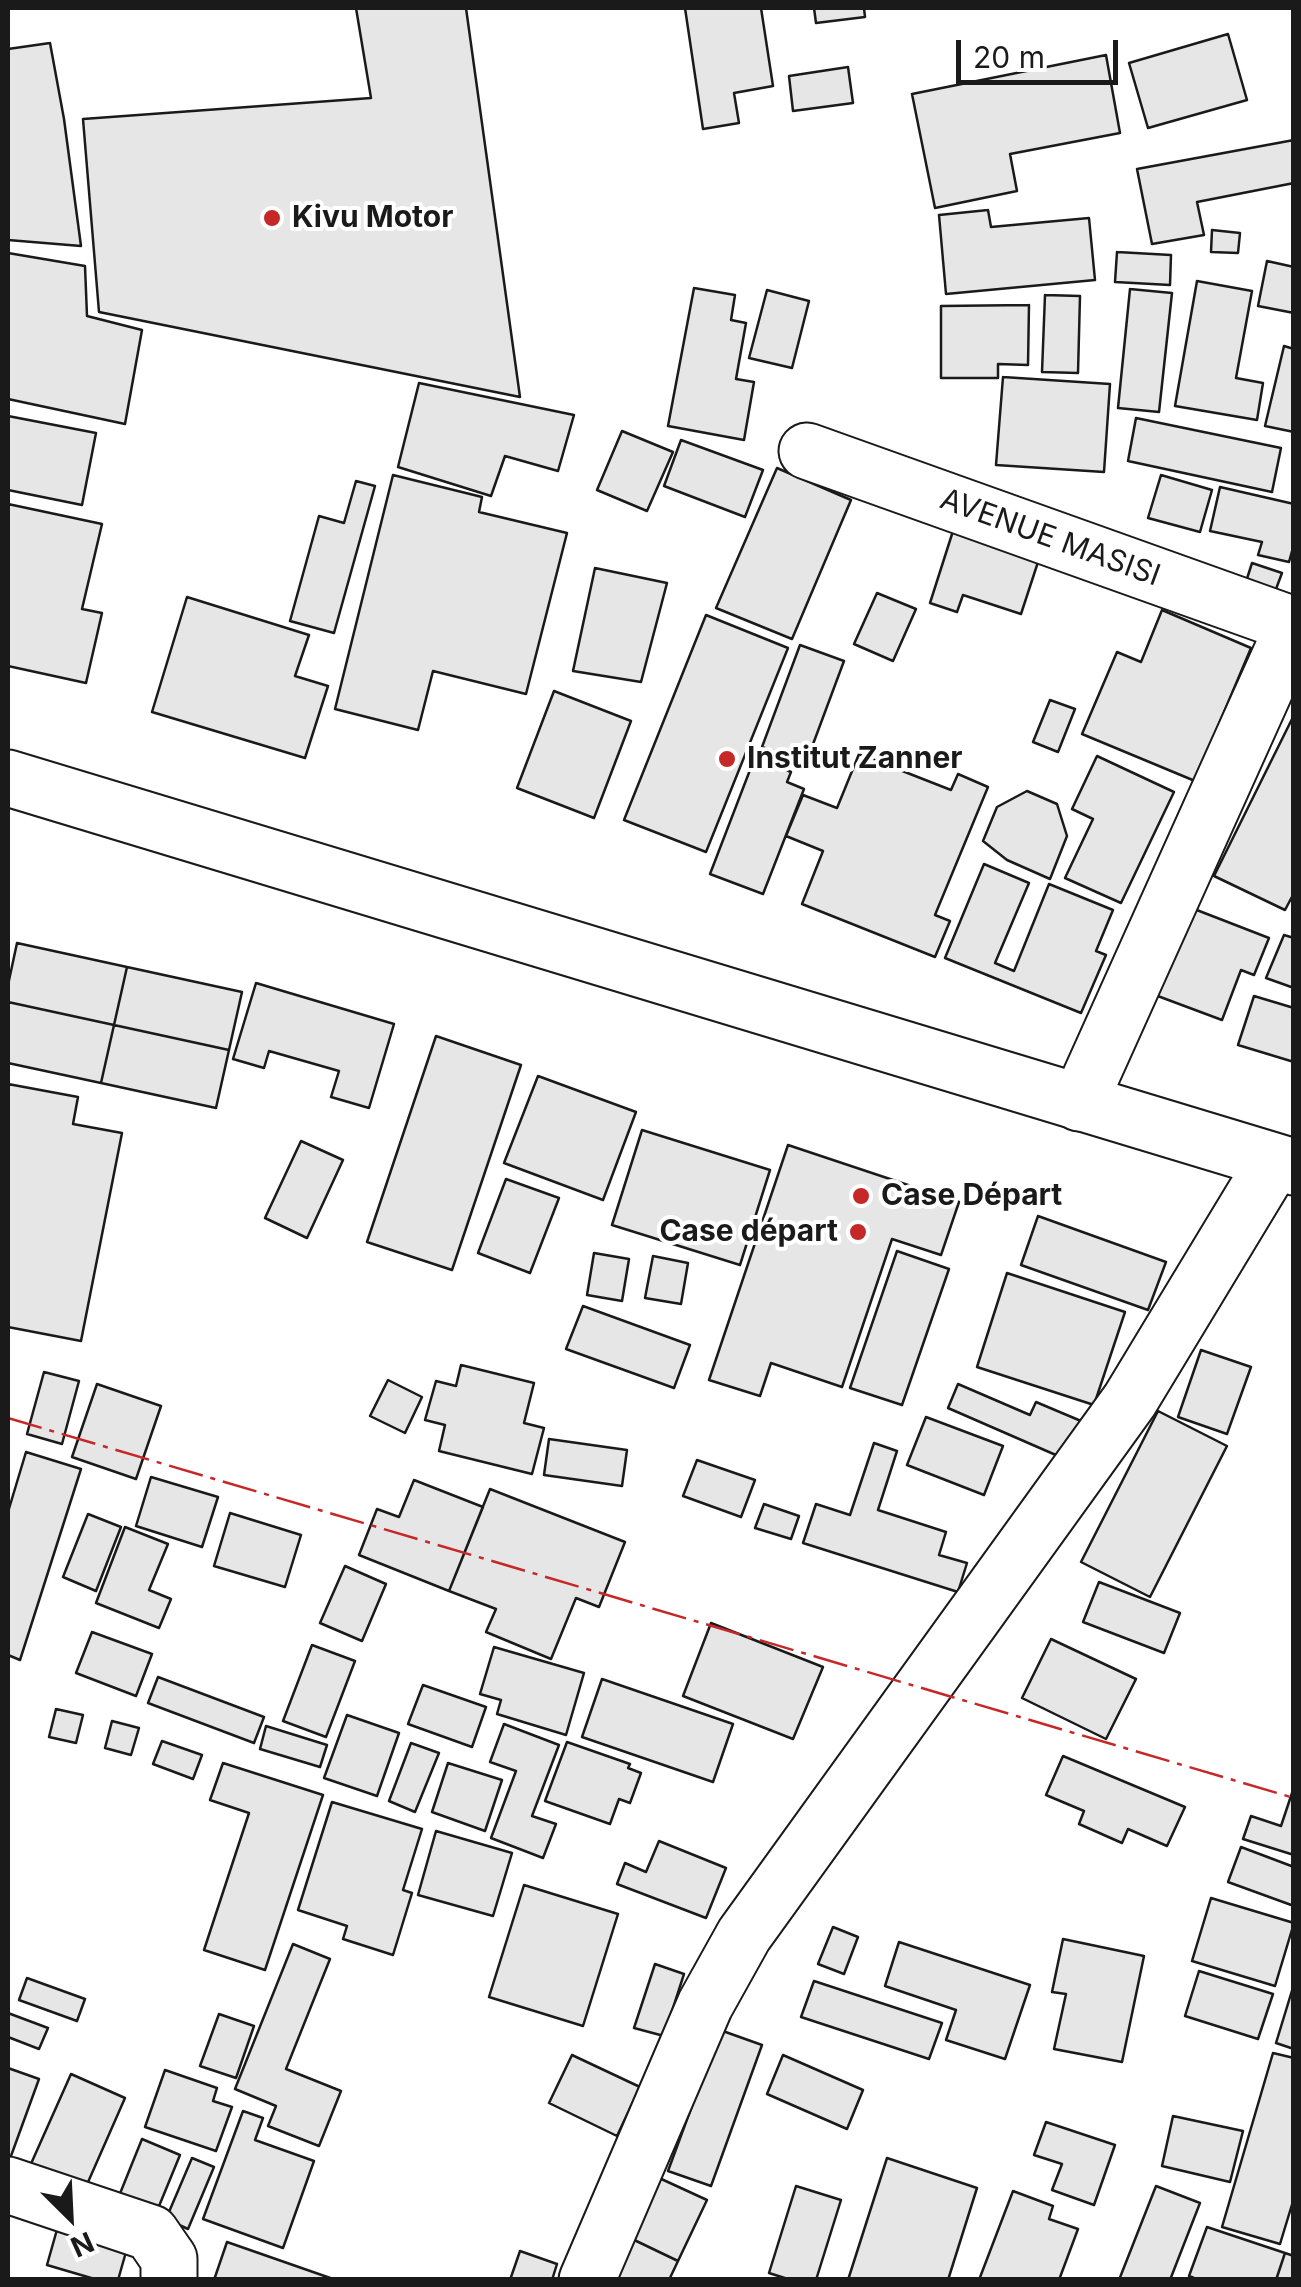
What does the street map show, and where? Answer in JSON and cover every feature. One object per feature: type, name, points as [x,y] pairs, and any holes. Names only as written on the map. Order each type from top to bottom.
[{"type":"main road","name":"AVENUE MASISI","points":[[806,450],[1294,625]]},
{"type":"main road","points":[[1079,1102],[1294,625]]},
{"type":"main road","points":[[8,778],[1284,1164],[1130,1400],[744,1936],[705,2005],[587,2280]]},
{"type":"main road","points":[[8,2186],[151,2233],[170,2259],[169,2280]]},
{"type":"building","points":[[356,8],[466,8],[520,397],[99,312],[83,119],[371,98]]},
{"type":"building","points":[[685,8],[761,8],[773,86],[734,93],[739,123],[703,129]]},
{"type":"building","points":[[814,8],[864,8],[865,17],[816,23]]},
{"type":"building","points":[[1228,34],[1247,100],[1148,128],[1129,63]]},
{"type":"building","points":[[50,43],[81,246],[8,240],[8,49]]},
{"type":"building","points":[[1106,55],[1120,133],[1010,154],[1017,191],[935,208],[912,94]]},
{"type":"building","points":[[848,67],[853,103],[793,111],[789,76]]},
{"type":"building","points":[[1294,140],[1294,183],[1197,202],[1204,235],[1152,244],[1137,169]]},
{"type":"building","points":[[988,210],[991,227],[1089,218],[1095,280],[946,294],[939,215]]},
{"type":"building","points":[[1212,230],[1240,233],[1238,253],[1211,252]]},
{"type":"building","points":[[1117,252],[1171,255],[1170,285],[1115,282]]},
{"type":"building","points":[[8,253],[85,266],[87,316],[142,330],[125,424],[8,399]]},
{"type":"building","points":[[1267,261],[1294,267],[1294,313],[1258,306]]},
{"type":"building","points":[[1197,281],[1252,291],[1236,378],[1263,383],[1257,420],[1175,406]]},
{"type":"building","points":[[694,288],[735,295],[731,320],[746,323],[736,379],[754,382],[744,440],[668,426]]},
{"type":"building","points":[[1130,289],[1172,293],[1159,412],[1118,408]]},
{"type":"building","points":[[767,290],[809,301],[792,368],[749,358]]},
{"type":"building","points":[[1045,295],[1080,296],[1078,373],[1042,372]]},
{"type":"building","points":[[1029,305],[1028,365],[998,364],[998,378],[941,378],[941,306]]},
{"type":"building","points":[[1284,346],[1294,349],[1294,432],[1265,426]]},
{"type":"building","points":[[1003,377],[1110,384],[1104,472],[996,465]]},
{"type":"building","points":[[419,383],[574,415],[558,471],[505,456],[491,496],[398,467]]},
{"type":"building","points":[[8,416],[96,433],[82,505],[8,490]]},
{"type":"building","points":[[1136,418],[1281,448],[1272,492],[1128,461]]},
{"type":"building","points":[[622,431],[673,452],[647,511],[597,490]]},
{"type":"building","points":[[681,440],[763,470],[745,517],[664,486]]},
{"type":"building","points":[[777,468],[851,500],[792,639],[716,608]]},
{"type":"building","points":[[393,475],[482,497],[479,512],[567,533],[526,694],[433,671],[418,730],[335,709]]},
{"type":"building","points":[[1161,475],[1212,490],[1200,532],[1148,518]]},
{"type":"building","points":[[356,481],[375,486],[334,633],[290,621],[319,516],[344,523]]},
{"type":"building","points":[[1220,487],[1294,504],[1294,544],[1289,562],[1258,555],[1262,542],[1210,531]]},
{"type":"building","points":[[8,504],[102,524],[82,609],[102,613],[86,683],[8,666]]},
{"type":"building","points":[[953,531],[1039,559],[1021,614],[963,595],[957,612],[930,603]]},
{"type":"building","points":[[1252,563],[1282,573],[1273,597],[1244,588]]},
{"type":"building","points":[[595,568],[667,583],[641,682],[573,671]]},
{"type":"building","points":[[877,593],[916,609],[893,661],[854,644]]},
{"type":"building","points":[[187,597],[309,635],[295,676],[328,686],[305,758],[152,712]]},
{"type":"building","points":[[1162,610],[1251,648],[1195,781],[1082,734],[1117,652],[1141,662]]},
{"type":"building","points":[[706,615],[788,648],[706,852],[624,820]]},
{"type":"building","points":[[800,645],[844,661],[806,763],[762,747]]},
{"type":"building","points":[[554,691],[631,721],[594,818],[517,788]]},
{"type":"building","points":[[1050,700],[1075,709],[1058,752],[1033,742]]},
{"type":"building","points":[[1294,715],[1294,893],[1285,910],[1214,876]]},
{"type":"building","points":[[859,754],[951,790],[958,774],[988,787],[935,915],[950,921],[935,957],[802,904],[823,851],[786,836],[803,795],[837,808]]},
{"type":"building","points":[[1097,756],[1174,792],[1121,903],[1065,878],[1093,819],[1072,809]]},
{"type":"building","points":[[755,757],[791,772],[787,782],[804,789],[763,894],[710,874]]},
{"type":"building","points":[[1027,791],[1057,804],[1067,836],[1050,879],[1007,860],[983,841],[997,807]]},
{"type":"building","points":[[984,864],[1029,883],[995,963],[1014,971],[1049,884],[1113,910],[1096,951],[1106,955],[1081,1013],[945,958]]},
{"type":"building","points":[[1189,907],[1269,938],[1254,975],[1241,970],[1222,1020],[1155,995]]},
{"type":"building","points":[[1284,935],[1294,938],[1294,988],[1266,978]]},
{"type":"building","points":[[17,943],[127,967],[114,1025],[8,1002]]},
{"type":"building","points":[[127,967],[242,992],[229,1050],[114,1025]]},
{"type":"building","points":[[256,983],[394,1024],[369,1108],[331,1097],[339,1071],[269,1051],[264,1068],[233,1059]]},
{"type":"building","points":[[1254,996],[1294,1008],[1294,1062],[1238,1045]]},
{"type":"building","points":[[8,1002],[114,1025],[101,1083],[8,1063]]},
{"type":"building","points":[[114,1025],[229,1050],[216,1108],[101,1083]]},
{"type":"building","points":[[436,1036],[521,1065],[452,1270],[367,1242]]},
{"type":"building","points":[[538,1076],[636,1112],[603,1200],[504,1163]]},
{"type":"building","points":[[8,1084],[78,1097],[73,1124],[122,1133],[81,1341],[8,1327]]},
{"type":"building","points":[[642,1130],[770,1170],[740,1265],[612,1225]]},
{"type":"building","points":[[301,1141],[343,1160],[307,1238],[265,1218]]},
{"type":"building","points":[[788,1145],[959,1202],[941,1255],[892,1239],[842,1387],[771,1363],[760,1396],[709,1380]]},
{"type":"building","points":[[506,1179],[559,1198],[530,1273],[478,1253]]},
{"type":"building","points":[[1038,1216],[1166,1262],[1148,1310],[1021,1265]]},
{"type":"building","points":[[897,1251],[949,1269],[902,1405],[850,1388]]},
{"type":"building","points":[[594,1253],[629,1259],[622,1301],[587,1295]]},
{"type":"building","points":[[653,1256],[688,1263],[681,1304],[645,1298]]},
{"type":"building","points":[[1007,1273],[1125,1312],[1094,1405],[977,1367]]},
{"type":"building","points":[[583,1306],[690,1345],[674,1388],[566,1349]]},
{"type":"building","points":[[1201,1350],[1251,1367],[1227,1434],[1178,1417]]},
{"type":"building","points":[[461,1365],[534,1383],[524,1423],[544,1428],[532,1474],[439,1451],[445,1425],[425,1420],[436,1381],[456,1386]]},
{"type":"building","points":[[44,1372],[79,1381],[62,1444],[27,1434]]},
{"type":"building","points":[[388,1380],[422,1397],[405,1433],[370,1416]]},
{"type":"building","points":[[97,1384],[161,1406],[136,1479],[72,1457]]},
{"type":"building","points":[[958,1384],[1030,1415],[1036,1402],[1081,1421],[1065,1459],[948,1408]]},
{"type":"building","points":[[1158,1411],[1227,1446],[1150,1597],[1081,1562]]},
{"type":"building","points":[[926,1417],[1003,1446],[984,1495],[907,1465]]},
{"type":"building","points":[[549,1439],[627,1450],[622,1486],[544,1475]]},
{"type":"building","points":[[874,1443],[897,1451],[878,1510],[946,1532],[939,1555],[967,1563],[958,1592],[803,1543],[816,1504],[850,1515]]},
{"type":"building","points":[[26,1452],[81,1469],[20,1660],[8,1655],[8,1512]]},
{"type":"building","points":[[697,1460],[755,1480],[741,1517],[683,1496]]},
{"type":"building","points":[[151,1477],[218,1497],[202,1547],[136,1526]]},
{"type":"building","points":[[414,1480],[483,1507],[449,1591],[359,1555],[377,1509],[399,1517]]},
{"type":"building","points":[[490,1489],[625,1542],[599,1607],[576,1598],[551,1659],[486,1632],[496,1609],[449,1591]]},
{"type":"building","points":[[764,1504],[799,1516],[791,1539],[755,1528]]},
{"type":"building","points":[[230,1513],[301,1535],[285,1587],[214,1566]]},
{"type":"building","points":[[88,1514],[121,1527],[96,1591],[63,1577]]},
{"type":"building","points":[[125,1527],[168,1544],[149,1590],[171,1599],[159,1628],[96,1603]]},
{"type":"building","points":[[345,1566],[386,1584],[362,1641],[320,1623]]},
{"type":"building","points":[[1099,1582],[1180,1613],[1164,1653],[1083,1622]]},
{"type":"building","points":[[711,1623],[823,1667],[793,1739],[683,1696]]},
{"type":"building","points":[[92,1632],[152,1654],[136,1696],[76,1673]]},
{"type":"building","points":[[1051,1639],[1136,1679],[1106,1739],[1022,1698]]},
{"type":"building","points":[[312,1645],[355,1661],[326,1737],[283,1721]]},
{"type":"building","points":[[494,1647],[584,1673],[566,1735],[497,1714],[501,1700],[480,1694]]},
{"type":"building","points":[[158,1677],[264,1717],[254,1743],[148,1703]]},
{"type":"building","points":[[602,1679],[733,1724],[713,1782],[582,1737]]},
{"type":"building","points":[[423,1685],[486,1707],[472,1747],[408,1724]]},
{"type":"building","points":[[56,1709],[83,1715],[76,1743],[49,1737]]},
{"type":"building","points":[[347,1715],[399,1733],[377,1796],[324,1778]]},
{"type":"building","points":[[112,1721],[139,1728],[131,1755],[105,1748]]},
{"type":"building","points":[[504,1724],[559,1745],[532,1816],[556,1824],[543,1858],[491,1838],[516,1771],[490,1762]]},
{"type":"building","points":[[266,1726],[327,1745],[320,1767],[260,1749]]},
{"type":"building","points":[[162,1741],[202,1755],[193,1779],[153,1764]]},
{"type":"building","points":[[567,1742],[630,1764],[628,1768],[641,1773],[630,1803],[619,1799],[610,1824],[545,1801]]},
{"type":"building","points":[[411,1743],[439,1753],[415,1812],[389,1801]]},
{"type":"building","points":[[1063,1756],[1185,1807],[1167,1846],[1128,1829],[1122,1843],[1079,1824],[1084,1811],[1046,1795]]},
{"type":"building","points":[[223,1763],[323,1795],[265,1970],[204,1950],[249,1813],[210,1800]]},
{"type":"building","points":[[448,1763],[502,1780],[485,1831],[432,1812]]},
{"type":"building","points":[[1293,1790],[1294,1855],[1243,1839],[1251,1816],[1281,1826]]},
{"type":"building","points":[[332,1802],[422,1829],[403,1890],[412,1893],[393,1955],[343,1939],[347,1926],[298,1910]]},
{"type":"building","points":[[436,1831],[512,1853],[493,1916],[418,1895]]},
{"type":"building","points":[[659,1841],[726,1868],[706,1918],[617,1884],[625,1863],[646,1872]]},
{"type":"building","points":[[1241,1847],[1294,1867],[1294,1906],[1228,1882]]},
{"type":"building","points":[[524,1885],[618,1914],[583,2026],[489,1997]]},
{"type":"building","points":[[1211,1898],[1294,1923],[1275,1986],[1192,1961]]},
{"type":"building","points":[[833,1927],[858,1937],[844,1974],[818,1964]]},
{"type":"building","points":[[1063,1939],[1144,1956],[1122,2062],[1054,2049],[1066,1994],[1052,1992]]},
{"type":"building","points":[[899,1942],[1030,1985],[1005,2059],[946,2040],[956,2010],[885,1986]]},
{"type":"building","points":[[293,1944],[330,1959],[286,2069],[341,2091],[319,2146],[268,2126],[276,2106],[235,2089]]},
{"type":"building","points":[[655,1964],[684,1974],[664,2036],[634,2028]]},
{"type":"building","points":[[1199,1971],[1273,1994],[1258,2039],[1185,2016]]},
{"type":"building","points":[[27,1978],[85,1999],[77,2021],[19,2000]]},
{"type":"building","points":[[814,1981],[942,2023],[929,2059],[801,2017]]},
{"type":"building","points":[[1294,1984],[1294,2049],[1276,2043]]},
{"type":"building","points":[[8,2013],[48,2028],[39,2049],[8,2037]]},
{"type":"building","points":[[219,2014],[254,2026],[236,2078],[200,2066]]},
{"type":"building","points":[[720,2030],[762,2045],[711,2186],[668,2171]]},
{"type":"building","points":[[1273,2053],[1294,2058],[1294,2198],[1280,2244],[1222,2227]]},
{"type":"building","points":[[572,2055],[640,2087],[617,2136],[549,2103]]},
{"type":"building","points":[[783,2055],[863,2090],[847,2129],[767,2094]]},
{"type":"building","points":[[8,2068],[39,2079],[11,2156],[8,2155]]},
{"type":"building","points":[[165,2070],[217,2088],[213,2101],[232,2107],[216,2151],[145,2127]]},
{"type":"building","points":[[71,2074],[125,2098],[85,2189],[30,2166]]},
{"type":"building","points":[[243,2111],[263,2118],[255,2140],[314,2161],[283,2248],[203,2219]]},
{"type":"building","points":[[1173,2116],[1243,2131],[1230,2182],[1162,2166]]},
{"type":"building","points":[[1046,2122],[1115,2145],[1094,2205],[1052,2190],[1062,2164],[1034,2155]]},
{"type":"building","points":[[142,2139],[180,2155],[157,2211],[119,2196]]},
{"type":"building","points":[[192,2158],[214,2167],[188,2229],[166,2219]]},
{"type":"building","points":[[887,2158],[977,2188],[948,2280],[848,2280]]},
{"type":"building","points":[[657,2177],[707,2200],[678,2261],[628,2237]]},
{"type":"building","points":[[796,2186],[841,2200],[816,2280],[791,2280],[769,2273]]},
{"type":"building","points":[[1156,2186],[1200,2203],[1170,2280],[1119,2280]]},
{"type":"building","points":[[1013,2191],[1053,2206],[1049,2219],[1078,2229],[1059,2280],[979,2280]]},
{"type":"building","points":[[58,2226],[128,2245],[118,2280],[98,2280],[47,2265]]},
{"type":"building","points":[[1207,2227],[1285,2253],[1276,2280],[1199,2280],[1189,2276]]},
{"type":"building","points":[[628,2237],[678,2261],[669,2280],[608,2280]]},
{"type":"building","points":[[227,2242],[336,2280],[214,2280]]},
{"type":"building","points":[[520,2251],[557,2264],[552,2280],[510,2280]]},
{"type":"building","points":[[1285,2253],[1294,2256],[1294,2280],[1276,2280]]},
{"type":"power","points":[[8,1418],[1294,1798]]},
{"type":"place","name":"Kivu Motor","points":[[272,218]]},
{"type":"place","name":"Institut Zanner","points":[[727,759]]},
{"type":"place","name":"Case Départ","points":[[861,1196]]},
{"type":"place","name":"Case départ","points":[[858,1232]]}]
